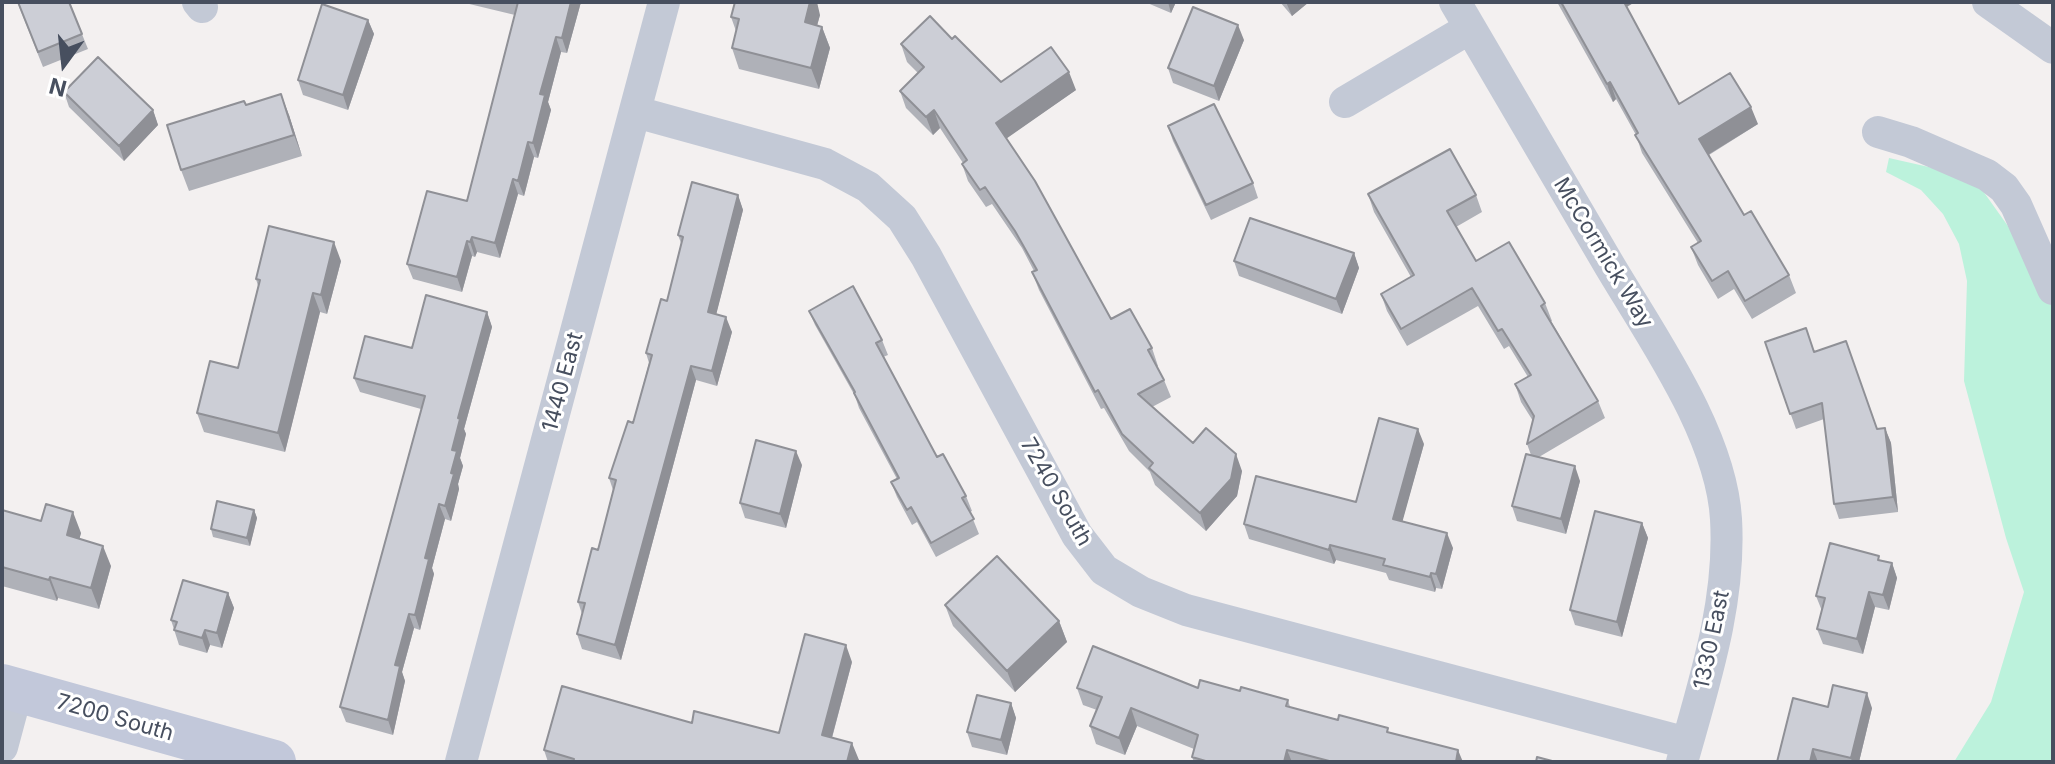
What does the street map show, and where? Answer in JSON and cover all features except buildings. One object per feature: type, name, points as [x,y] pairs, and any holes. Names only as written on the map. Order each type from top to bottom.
[{"type":"street","name":"1440 East","points":[[461,762],[664,2]]},
{"type":"street","points":[[1988,2],[2053,48]]},
{"type":"street","points":[[1345,102],[1462,15]]},
{"type":"street","name":"McCormick Way","points":[[1462,15],[1682,388],[1718,475],[1726,516]]},
{"type":"street","name":"7240 South","points":[[636,112],[825,164],[868,187],[902,218],[926,256],[1077,535],[1104,570],[1141,592],[1186,610],[1685,753]]},
{"type":"street","points":[[1878,132],[1911,142],[1987,175],[2004,188],[2016,205],[2053,289]]},
{"type":"street","name":"1330 East","points":[[1685,753],[1722,603],[1727,557],[1726,516]]},
{"type":"street","points":[[2,747],[10,688]]},
{"type":"street","name":"7200 South","points":[[10,688],[274,762]]},
{"type":"green space","points":[[1889,158],[1973,177],[2030,257],[2053,301],[2051,762],[1954,762],[1991,702],[2024,592],[2006,538],[1964,381],[1967,281],[1959,244],[1943,214],[1921,190],[1886,172]]}]
